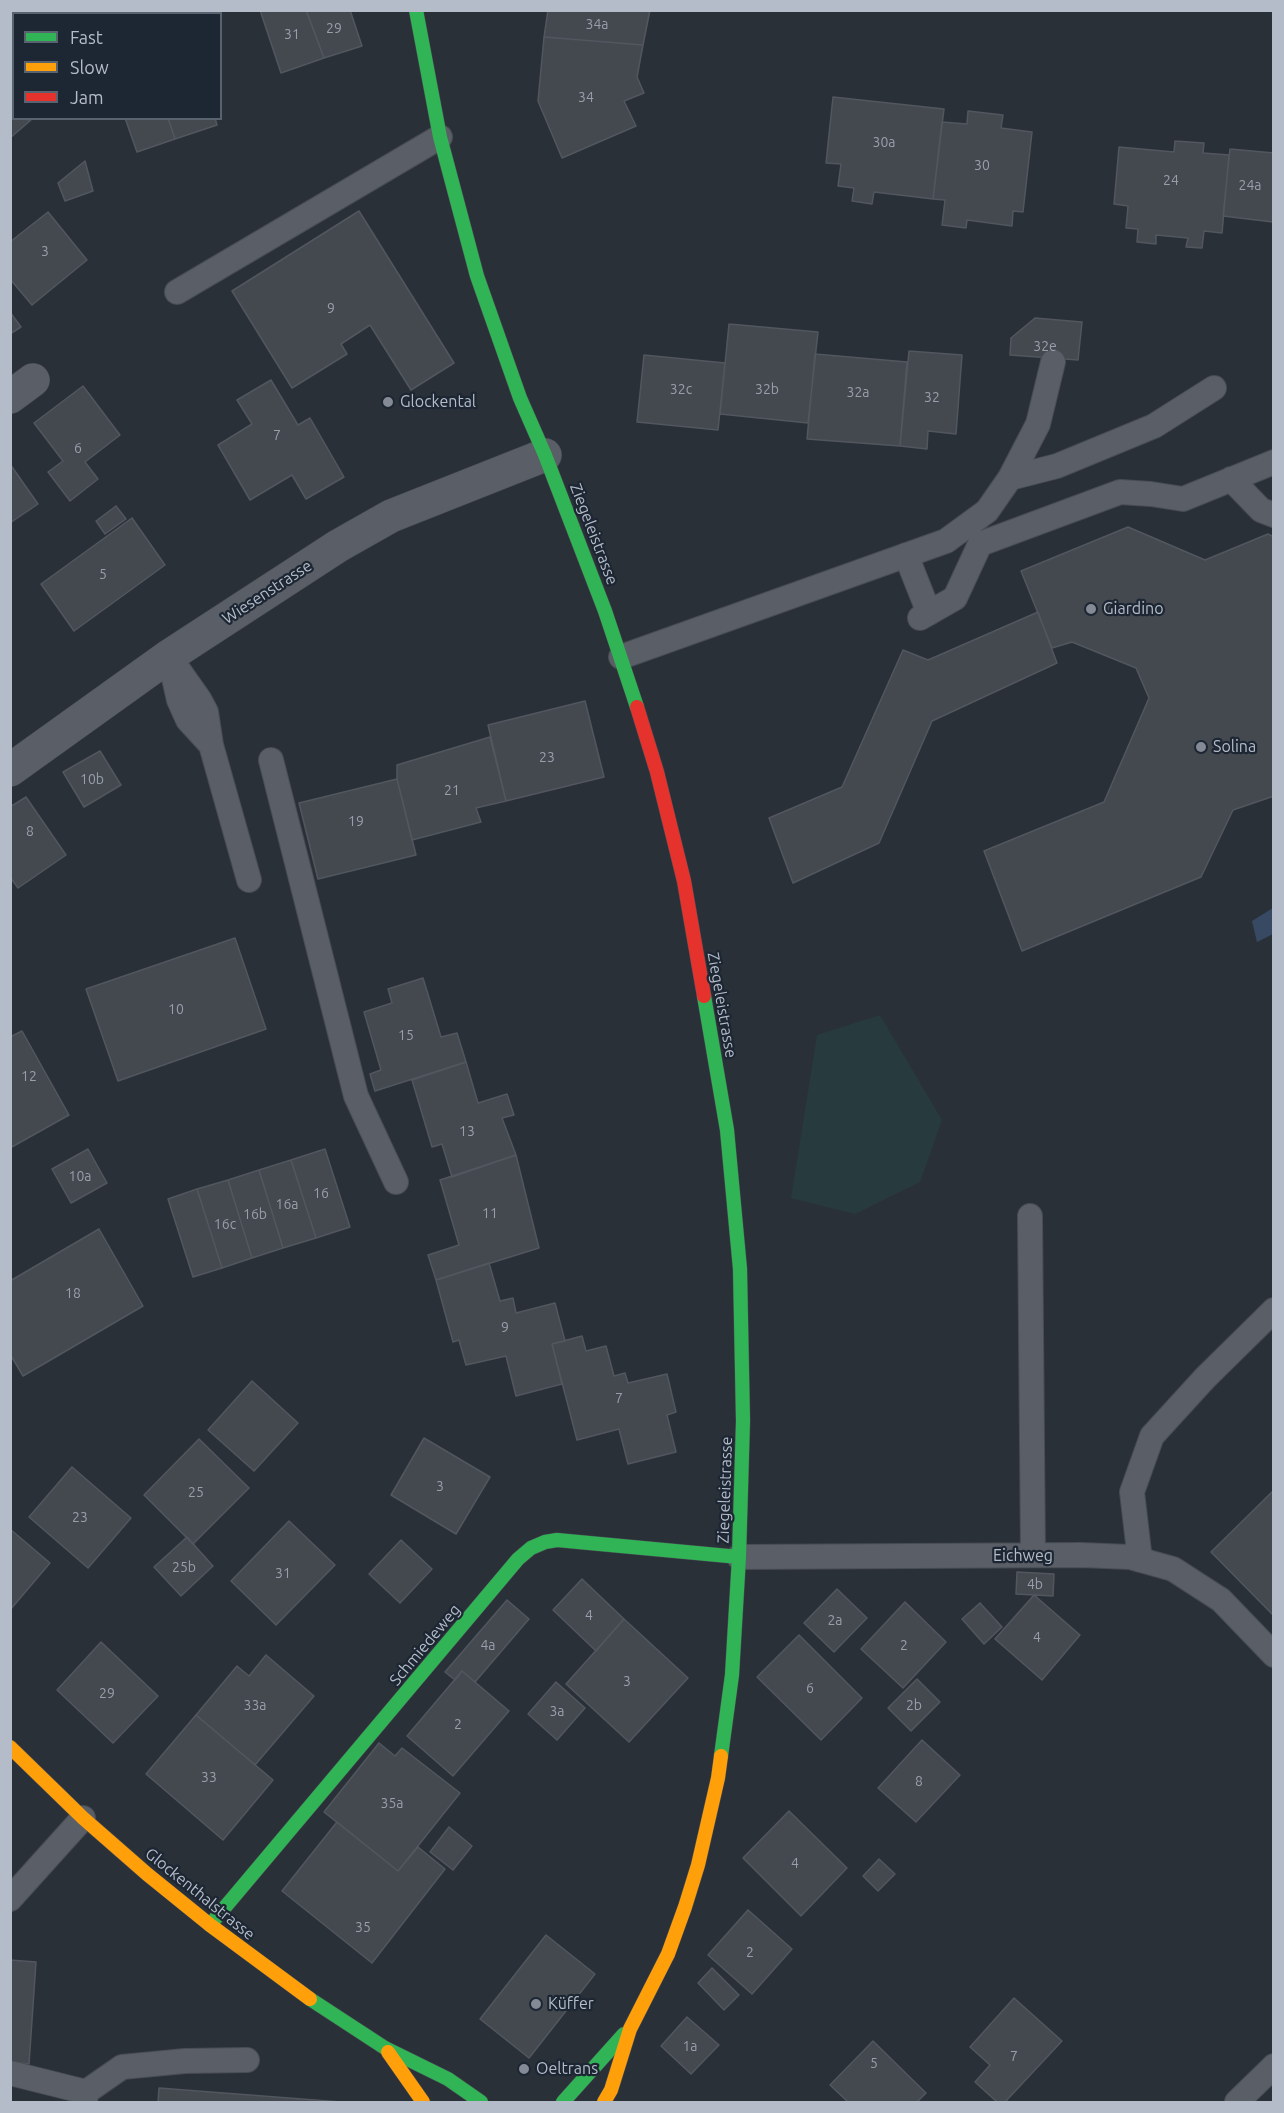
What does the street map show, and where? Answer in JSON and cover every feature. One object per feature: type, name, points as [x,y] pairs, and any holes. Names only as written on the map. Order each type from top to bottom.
[{"type":"street","name":"Ziegeleistrasse","points":[[416,10],[440,137],[457,206],[494,326],[520,398],[545,455],[604,607],[648,740],[684,881],[727,1130],[740,1269],[743,1421],[739,1557],[732,1675],[718,1778],[698,1865],[668,1954],[630,2028],[611,2090],[604,2103]]},
{"type":"street","name":"Wiesenstrasse","points":[[10,770],[169,656],[338,546],[391,516],[545,455]]},
{"type":"street","name":"Schmiedeweg","points":[[210,1925],[510,1568],[531,1548],[557,1539],[739,1557]]},
{"type":"street","name":"Glockenthalstrasse","points":[[10,1747],[83,1818],[210,1925],[306,1996],[385,2048],[448,2079],[482,2103]]},
{"type":"street","name":"Ziegeleistrasse","points":[[563,2103],[630,2028]]},
{"type":"street","name":"Glockenthalstrasse","points":[[385,2048],[423,2103]]},
{"type":"lane","points":[[177,292],[440,137]]},
{"type":"lane","points":[[621,657],[946,541],[987,512],[1010,478],[1038,424],[1053,362]]},
{"type":"lane","points":[[1010,478],[1057,466],[1154,426],[1214,388]]},
{"type":"lane","points":[[980,544],[1120,492],[1183,499],[1274,462]]},
{"type":"lane","points":[[1230,479],[1262,510],[1274,515]]},
{"type":"lane","points":[[906,555],[924,615],[955,598],[980,544],[987,512]]},
{"type":"lane","points":[[169,656],[179,700],[188,720],[211,745],[249,880]]},
{"type":"lane","points":[[272,760],[356,1096],[396,1182]]},
{"type":"lane","points":[[1030,1216],[1033,1555]]},
{"type":"lane","points":[[1140,1560],[1132,1492],[1152,1436],[1205,1378],[1274,1310]]},
{"type":"lane","name":"Eichweg","points":[[739,1557],[1033,1555],[1120,1557],[1140,1560],[1173,1569],[1221,1600],[1274,1655]]},
{"type":"lane","points":[[10,1899],[83,1818]]},
{"type":"lane","points":[[10,2073],[86,2097],[122,2067],[185,2061],[247,2060]]},
{"type":"lane","points":[[1237,2103],[1274,2066]]},
{"type":"green space","points":[[880,1015],[942,1120],[920,1182],[855,1214],[791,1198],[817,1035]]},
{"type":"water","points":[[1273,908],[1273,934],[1257,942],[1252,921]]},
{"type":"building","points":[[260,10],[306,10],[324,58],[281,73]]},
{"type":"building","points":[[306,10],[350,10],[362,46],[324,58]]},
{"type":"building","points":[[548,10],[650,10],[643,45],[544,37]]},
{"type":"building","points":[[544,37],[643,45],[637,77],[644,93],[624,101],[636,126],[562,158],[538,101]]},
{"type":"building","points":[[10,97],[12,98],[12,120],[31,120],[10,138]]},
{"type":"building","points":[[833,97],[944,109],[933,199],[874,192],[872,204],[852,201],[854,188],[838,186],[841,164],[826,163]]},
{"type":"building","points":[[968,111],[1003,115],[1001,128],[1032,132],[1023,212],[1013,211],[1012,226],[967,220],[966,228],[942,225],[945,200],[933,199],[942,122],[967,124]]},
{"type":"building","points":[[126,120],[169,120],[175,139],[137,152]]},
{"type":"building","points":[[169,120],[216,120],[217,125],[175,139]]},
{"type":"building","points":[[1175,141],[1204,143],[1203,153],[1229,155],[1222,233],[1204,231],[1202,248],[1186,247],[1188,238],[1156,235],[1156,244],[1137,242],[1138,229],[1126,228],[1128,206],[1114,204],[1119,147],[1174,152]]},
{"type":"building","points":[[1230,149],[1274,153],[1273,222],[1223,216]]},
{"type":"building","points":[[85,161],[93,191],[65,201],[58,183]]},
{"type":"building","points":[[359,211],[454,363],[411,390],[370,325],[341,344],[347,354],[292,388],[232,291]]},
{"type":"building","points":[[48,212],[87,260],[32,305],[10,279],[10,242]]},
{"type":"building","points":[[10,312],[21,327],[10,334]]},
{"type":"building","points":[[1035,318],[1082,322],[1078,360],[1010,355],[1011,338]]},
{"type":"building","points":[[729,324],[818,332],[808,423],[720,414]]},
{"type":"building","points":[[909,351],[962,355],[956,434],[928,431],[927,449],[900,446]]},
{"type":"building","points":[[815,354],[907,362],[900,446],[807,439]]},
{"type":"building","points":[[644,355],[725,363],[718,430],[637,422]]},
{"type":"building","points":[[271,380],[298,425],[310,418],[344,477],[306,499],[292,475],[250,500],[218,445],[252,424],[237,400]]},
{"type":"building","points":[[83,386],[120,435],[85,462],[98,479],[70,501],[48,472],[63,461],[34,423]]},
{"type":"building","points":[[10,464],[38,504],[10,523]]},
{"type":"building","points":[[116,506],[126,519],[105,534],[96,521]]},
{"type":"building","points":[[132,518],[165,565],[74,631],[41,584]]},
{"type":"building","name":"Solina","points":[[1128,527],[1205,560],[1268,534],[1274,537],[1274,796],[1233,810],[1201,877],[1022,951],[984,851],[1104,802],[1149,698],[1136,668],[1072,642],[1052,648],[1021,571]]},
{"type":"building","points":[[1038,612],[1057,663],[932,721],[879,843],[793,883],[769,818],[842,787],[903,650],[928,660]]},
{"type":"building","points":[[585,701],[604,777],[506,801],[488,725]]},
{"type":"building","points":[[490,737],[506,801],[476,808],[481,822],[412,840],[397,779],[397,765]]},
{"type":"building","points":[[100,751],[121,785],[84,807],[63,772]]},
{"type":"building","points":[[397,779],[416,855],[318,879],[299,803]]},
{"type":"building","points":[[26,797],[66,855],[18,888],[10,877],[10,807]]},
{"type":"building","points":[[235,938],[266,1029],[118,1081],[86,989]]},
{"type":"building","points":[[423,978],[441,1037],[457,1033],[466,1062],[375,1091],[370,1074],[381,1070],[364,1012],[392,1003],[388,989]]},
{"type":"building","points":[[22,1031],[69,1115],[10,1148],[10,1037]]},
{"type":"building","points":[[466,1062],[478,1103],[507,1094],[514,1115],[502,1118],[516,1155],[452,1177],[442,1144],[432,1147],[412,1080]]},
{"type":"building","points":[[88,1149],[107,1183],[71,1203],[52,1169]]},
{"type":"building","points":[[325,1149],[350,1227],[316,1238],[291,1160]]},
{"type":"building","points":[[516,1155],[539,1248],[436,1280],[428,1255],[459,1245],[440,1180]]},
{"type":"building","points":[[291,1160],[316,1238],[283,1248],[259,1170]]},
{"type":"building","points":[[259,1170],[283,1248],[252,1258],[228,1180]]},
{"type":"building","points":[[228,1180],[252,1258],[222,1268],[197,1189]]},
{"type":"building","points":[[197,1189],[222,1268],[193,1277],[168,1199]]},
{"type":"building","points":[[99,1229],[143,1306],[23,1376],[10,1354],[10,1281]]},
{"type":"building","points":[[489,1263],[500,1301],[513,1298],[516,1313],[555,1303],[565,1341],[552,1344],[562,1384],[516,1396],[506,1356],[466,1365],[459,1340],[453,1342],[436,1280]]},
{"type":"building","points":[[582,1336],[586,1351],[606,1346],[614,1376],[625,1373],[628,1383],[667,1374],[676,1412],[667,1415],[676,1452],[628,1464],[619,1429],[577,1440],[552,1344]]},
{"type":"building","points":[[252,1381],[298,1423],[254,1471],[208,1430]]},
{"type":"building","points":[[424,1438],[490,1477],[456,1534],[391,1495]]},
{"type":"building","points":[[199,1439],[249,1488],[193,1544],[144,1495]]},
{"type":"building","points":[[72,1467],[131,1518],[88,1568],[29,1517]]},
{"type":"building","points":[[1274,1490],[1274,1616],[1211,1552]]},
{"type":"building","points":[[289,1521],[335,1565],[276,1625],[231,1581]]},
{"type":"building","points":[[10,1529],[50,1563],[10,1610]]},
{"type":"building","points":[[187,1537],[213,1566],[181,1596],[154,1567]]},
{"type":"building","points":[[401,1540],[432,1569],[400,1603],[369,1574]]},
{"type":"building","points":[[1017,1572],[1054,1574],[1053,1596],[1016,1594]]},
{"type":"building","points":[[582,1579],[624,1619],[596,1651],[553,1610]]},
{"type":"building","points":[[837,1589],[867,1618],[834,1652],[804,1623]]},
{"type":"building","points":[[1034,1595],[1080,1635],[1042,1680],[995,1639]]},
{"type":"building","points":[[507,1600],[529,1619],[475,1682],[462,1671],[455,1680],[445,1672]]},
{"type":"building","points":[[905,1602],[946,1642],[903,1688],[861,1649]]},
{"type":"building","points":[[980,1603],[1002,1627],[984,1644],[962,1619]]},
{"type":"building","points":[[624,1619],[688,1678],[629,1742],[566,1684]]},
{"type":"building","points":[[799,1635],[862,1698],[821,1740],[757,1677]]},
{"type":"building","points":[[101,1642],[158,1696],[113,1743],[57,1690]]},
{"type":"building","points":[[266,1655],[314,1696],[255,1765],[196,1715],[237,1666],[249,1676]]},
{"type":"building","points":[[462,1671],[509,1711],[453,1776],[407,1736]]},
{"type":"building","points":[[917,1679],[940,1702],[911,1731],[888,1708]]},
{"type":"building","points":[[556,1682],[585,1708],[557,1740],[528,1714]]},
{"type":"building","points":[[196,1715],[273,1780],[223,1840],[146,1774]]},
{"type":"building","points":[[922,1740],[960,1775],[916,1822],[878,1788]]},
{"type":"building","points":[[379,1743],[395,1756],[402,1748],[460,1793],[398,1871],[324,1812]]},
{"type":"building","points":[[789,1811],[847,1868],[801,1916],[743,1858]]},
{"type":"building","points":[[337,1822],[398,1871],[418,1847],[445,1869],[372,1963],[282,1891]]},
{"type":"building","points":[[449,1827],[472,1846],[453,1870],[430,1852]]},
{"type":"building","points":[[879,1859],[895,1874],[878,1891],[863,1876]]},
{"type":"building","points":[[748,1910],[792,1949],[752,1994],[708,1955]]},
{"type":"building","points":[[546,1935],[595,1974],[529,2058],[480,2019]]},
{"type":"building","points":[[10,1960],[36,1962],[29,2064],[10,2062]]},
{"type":"building","points":[[712,1968],[739,1995],[724,2010],[698,1983]]},
{"type":"building","points":[[1014,1998],[1062,2041],[1005,2102],[997,2102],[975,2082],[990,2065],[970,2047]]},
{"type":"building","points":[[687,2017],[719,2045],[691,2074],[661,2046]]},
{"type":"building","points":[[873,2041],[926,2093],[917,2102],[848,2102],[830,2085]]},
{"type":"building","points":[[159,2088],[341,2102],[158,2102]]},
{"type":"traffic: fast","points":[[416,10],[440,137],[477,276],[520,398],[545,455],[605,611],[637,707]]},
{"type":"traffic: fast","points":[[704,996],[727,1130],[740,1269],[743,1421],[739,1557],[732,1675],[721,1756]]},
{"type":"traffic: fast","points":[[210,1925],[518,1559],[531,1548],[557,1540],[739,1557]]},
{"type":"traffic: fast","points":[[310,1999],[385,2048],[448,2079],[481,2102]]},
{"type":"traffic: fast","points":[[563,2102],[624,2034]]},
{"type":"traffic: slow","points":[[10,1747],[83,1818],[147,1874],[210,1925],[310,1999]]},
{"type":"traffic: slow","points":[[604,2102],[611,2090],[630,2029],[668,1954],[685,1907],[698,1865],[721,1756]]},
{"type":"traffic: slow","points":[[388,2052],[423,2102]]},
{"type":"traffic: jam","points":[[637,707],[657,772],[684,881],[704,996]]},
{"type":"place","name":"Glockental","points":[[388,402]]},
{"type":"place","name":"Giardino","points":[[1091,609]]},
{"type":"place","name":"Solina","points":[[1201,747]]},
{"type":"place","name":"Küffer","points":[[536,2004]]},
{"type":"place","name":"Oeltrans","points":[[524,2069]]}]
